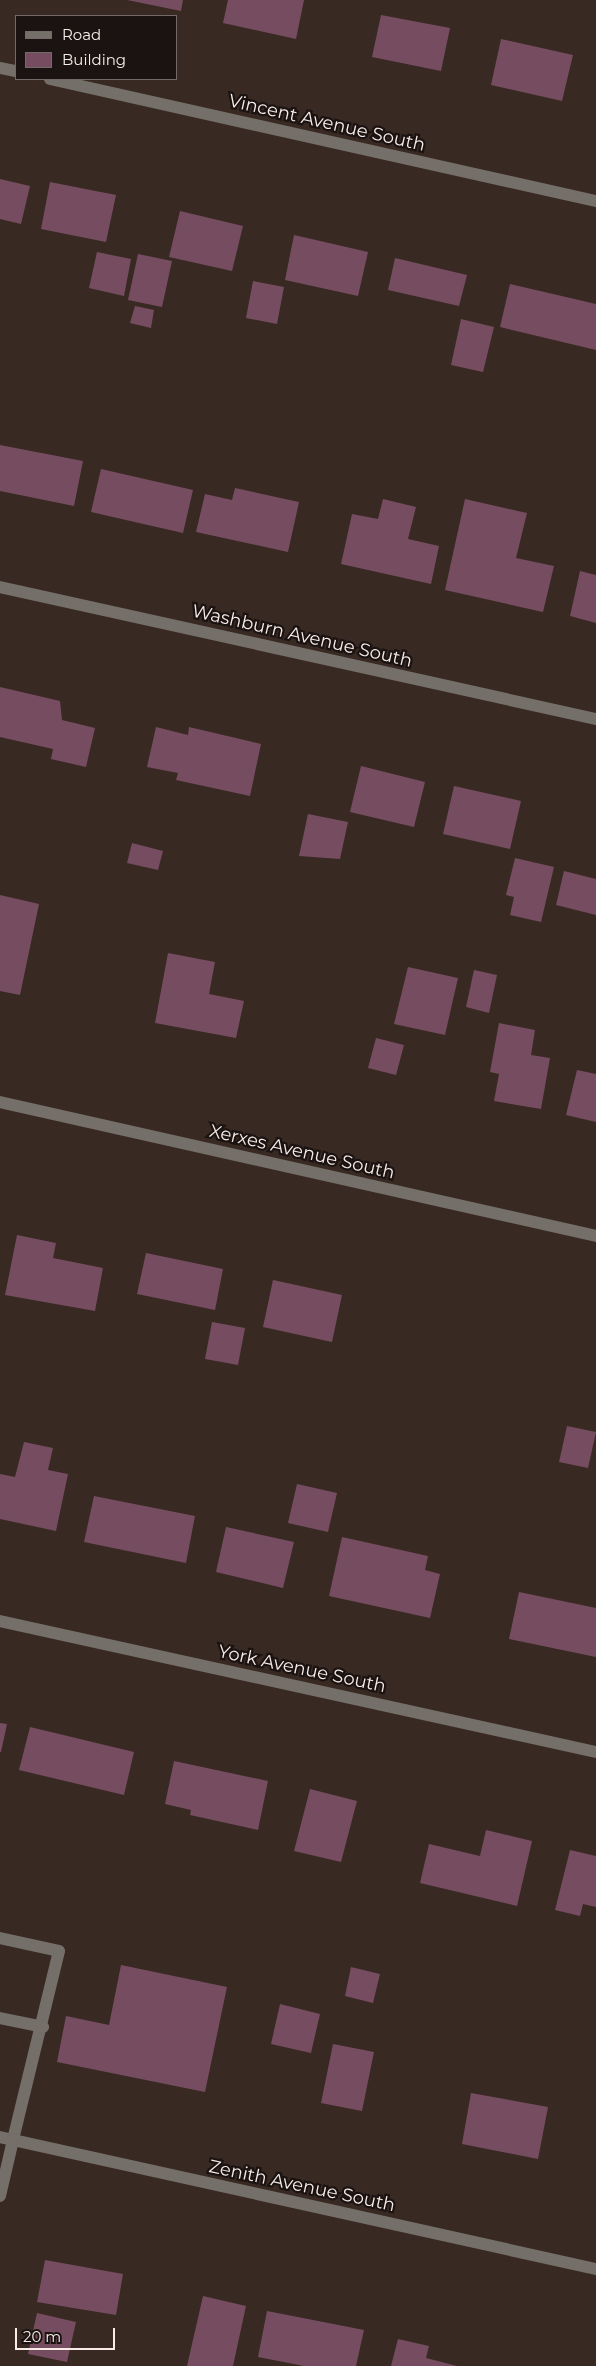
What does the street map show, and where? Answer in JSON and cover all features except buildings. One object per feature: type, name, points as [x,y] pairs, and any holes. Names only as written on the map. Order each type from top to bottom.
[{"type":"street","points":[[0,68],[15,71]]},
{"type":"street","name":"Vincent Avenue South","points":[[54,80],[596,201]]},
{"type":"street","name":"Washburn Avenue South","points":[[0,587],[596,719]]},
{"type":"street","name":"Xerxes Avenue South","points":[[0,1102],[596,1236]]},
{"type":"street","name":"York Avenue South","points":[[0,1621],[596,1752]]},
{"type":"street","points":[[0,1938],[60,1951],[43,2027],[0,2196]]},
{"type":"street","points":[[0,2018],[43,2027]]},
{"type":"street","name":"Zenith Avenue South","points":[[0,2137],[596,2269]]}]
